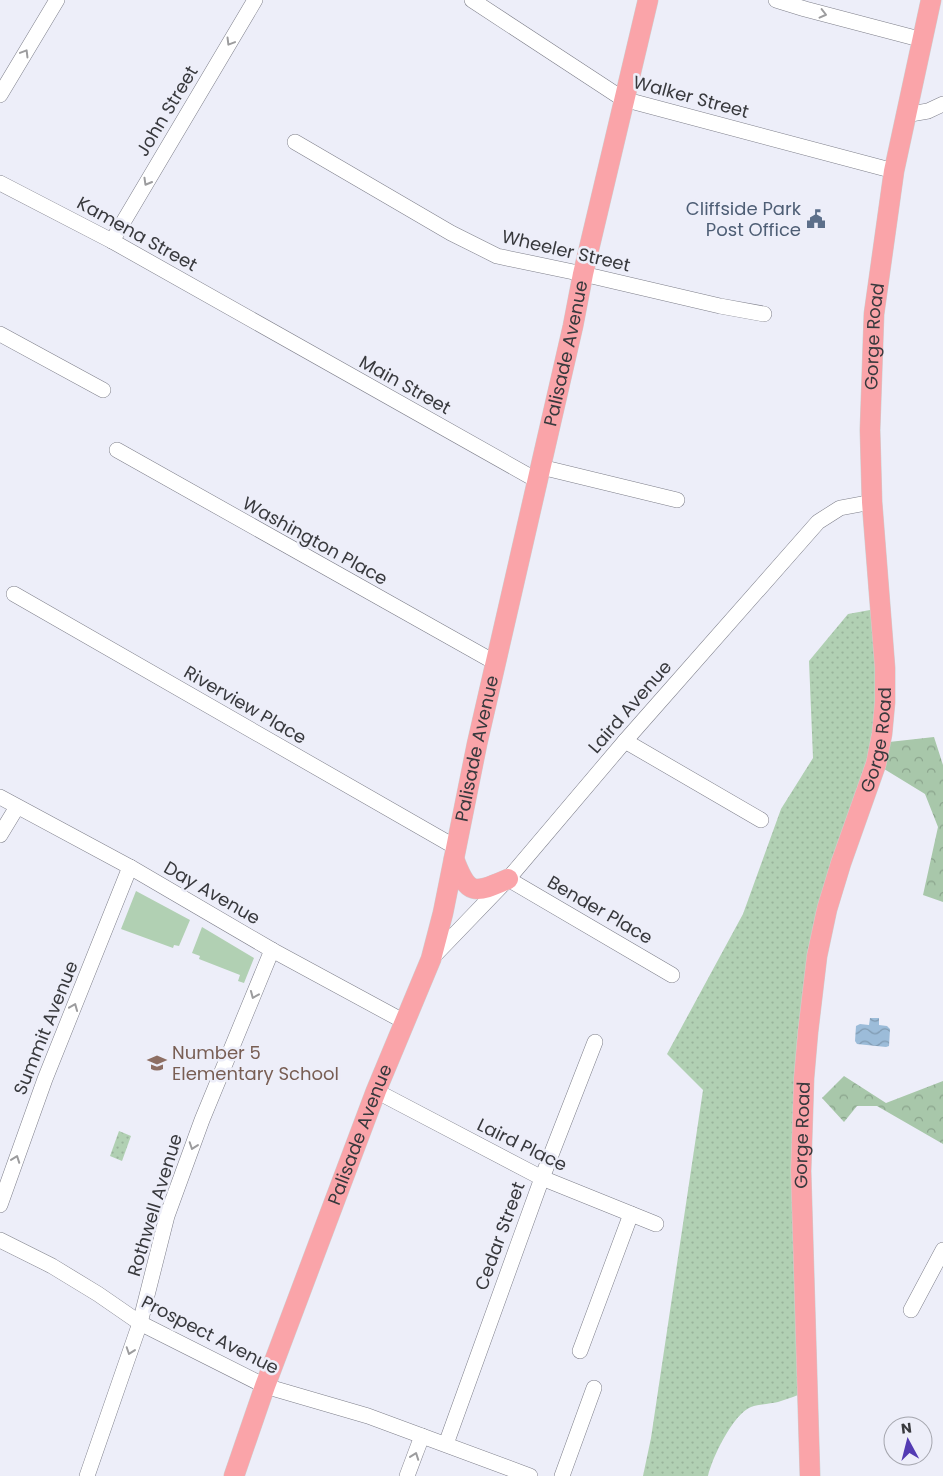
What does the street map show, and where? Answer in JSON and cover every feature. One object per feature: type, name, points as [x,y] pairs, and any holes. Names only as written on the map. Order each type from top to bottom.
[{"type":"main road","name":"Palisade Avenue","points":[[234,1476],[265,1386],[376,1091],[431,959],[443,913],[477,744],[574,322],[583,274],[648,0]]},
{"type":"main road","name":"Gorge Road","points":[[810,1476],[801,1171],[804,1078],[810,1003],[825,918],[841,863],[876,764],[882,734],[885,702],[885,668],[872,502],[870,430],[874,314],[894,170],[931,0]]},
{"type":"main road","points":[[456,853],[464,882],[469,887],[486,889],[508,879]]},
{"type":"street","points":[[0,95],[57,0]]},
{"type":"street","name":"John Street","points":[[112,241],[255,0]]},
{"type":"street","name":"Walker Street","points":[[472,0],[623,99],[894,170]]},
{"type":"street","points":[[776,0],[923,40]]},
{"type":"street","points":[[905,115],[928,111],[943,104]]},
{"type":"street","name":"Wheeler Street","points":[[295,142],[451,232],[497,256],[720,306],[764,314]]},
{"type":"street","name":"Kamena Street","points":[[0,182],[112,241],[255,322]]},
{"type":"street","name":"Main Street","points":[[255,322],[539,474],[677,500]]},
{"type":"street","points":[[0,334],[103,390]]},
{"type":"street","name":"Washington Place","points":[[117,450],[496,664]]},
{"type":"street","name":"Laird Avenue","points":[[431,959],[508,879],[625,741],[818,522],[840,508],[872,502]]},
{"type":"street","name":"Riverview Place","points":[[14,594],[456,853]]},
{"type":"street","points":[[625,741],[761,820]]},
{"type":"street","name":"Day Avenue","points":[[0,797],[130,866],[272,950],[405,1022]]},
{"type":"street","points":[[0,835],[17,807]]},
{"type":"street","name":"Summit Avenue","points":[[0,1204],[45,1079],[130,866]]},
{"type":"street","name":"Bender Place","points":[[508,879],[672,975]]},
{"type":"street","name":"Rothwell Avenue","points":[[87,1476],[140,1323],[168,1216],[202,1120],[272,950]]},
{"type":"street","name":"Cedar Street","points":[[446,1444],[542,1178],[595,1042]]},
{"type":"street","name":"Laird Place","points":[[376,1091],[542,1178],[656,1224]]},
{"type":"street","points":[[580,1351],[631,1214]]},
{"type":"street","name":"Prospect Avenue","points":[[0,1240],[52,1266],[98,1294],[140,1323],[265,1386],[368,1416],[530,1476]]},
{"type":"street","points":[[911,1310],[943,1250]]},
{"type":"street","points":[[562,1476],[594,1388]]},
{"type":"street","points":[[407,1476],[422,1436]]},
{"type":"green space","points":[[881,608],[885,701],[810,1003],[808,1391],[778,1402],[754,1406],[744,1411],[724,1437],[708,1476],[643,1476],[651,1438],[703,1090],[667,1054],[743,914],[781,809],[813,758],[809,661],[848,614]]},
{"type":"green space","points":[[934,737],[943,765],[943,902],[923,895],[938,827],[925,794],[876,764],[880,743]]},
{"type":"green space","points":[[136,891],[190,920],[179,946],[174,945],[173,948],[121,929]]},
{"type":"green space","points":[[202,927],[254,958],[244,983],[238,981],[240,975],[199,959],[200,956],[192,953]]},
{"type":"green space","points":[[844,1076],[886,1103],[943,1081],[943,1144],[877,1106],[857,1106],[844,1122],[822,1098]]},
{"type":"green space","points":[[119,1131],[131,1136],[122,1161],[110,1156]]},
{"type":"water","points":[[870,1018],[879,1018],[879,1025],[887,1026],[890,1029],[889,1046],[857,1044],[855,1041],[856,1026],[860,1024],[869,1025]]},
{"type":"place","name":"Cliffside Park Post Office","points":[[816,219]]},
{"type":"place","name":"Number 5 Elementary School","points":[[157,1063]]}]
